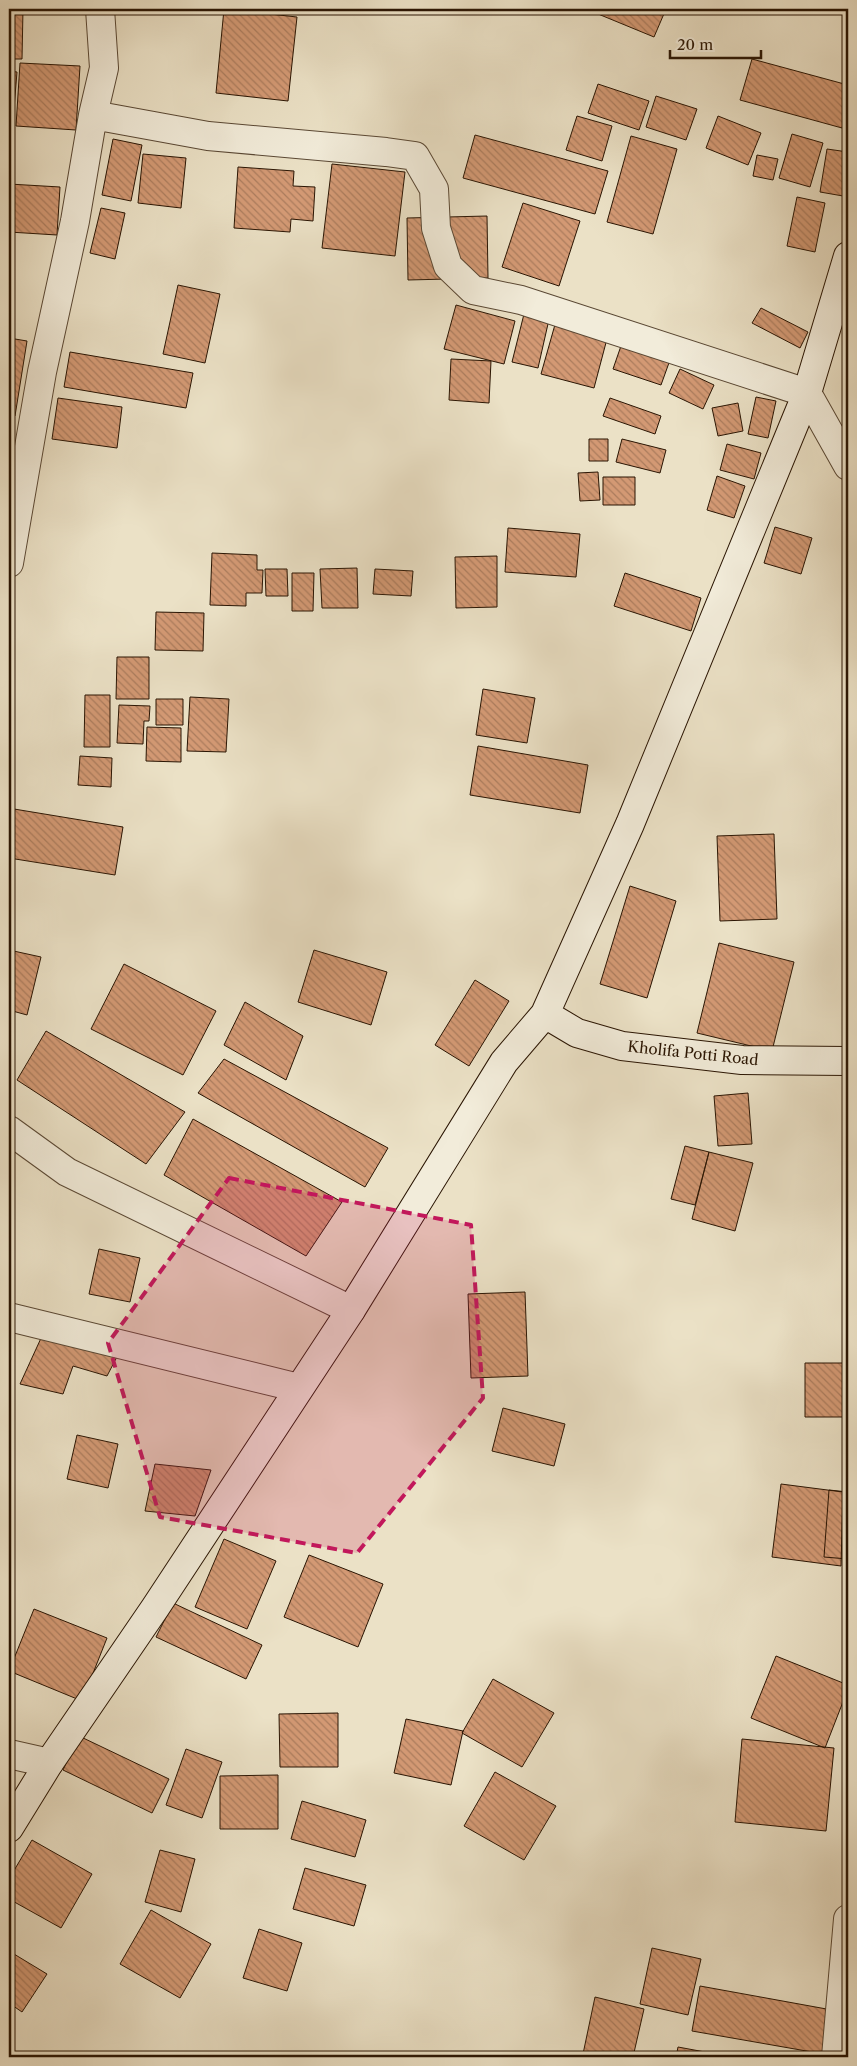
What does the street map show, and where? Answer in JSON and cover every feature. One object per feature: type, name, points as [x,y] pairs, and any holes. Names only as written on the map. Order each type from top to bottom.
[{"type":"street","points":[[9,563],[42,372],[75,221],[93,115],[104,68],[100,9]]},
{"type":"street","points":[[93,115],[208,136],[415,156],[434,189],[436,228],[448,266],[473,290],[521,300],[806,393],[848,466]]},
{"type":"street","points":[[9,1828],[48,1763],[155,1608],[351,1310],[504,1062],[545,1014],[630,824],[806,393],[848,256]]},
{"type":"street","name":"Kholifa Potti Road","points":[[545,1014],[577,1033],[622,1046],[742,1060],[848,1061]]},
{"type":"street","points":[[9,1130],[67,1172],[351,1310]]},
{"type":"street","points":[[9,1318],[299,1388]]},
{"type":"street","points":[[9,1754],[48,1763]]},
{"type":"street","points":[[836,2057],[848,1919]]},
{"type":"highlighted area","points":[[229,1178],[471,1225],[483,1398],[357,1553],[160,1517],[108,1343]]},
{"type":"building","points":[[9,9],[23,9],[22,59],[9,59]]},
{"type":"building","points":[[224,9],[297,17],[288,101],[216,93]]},
{"type":"building","points":[[586,9],[666,9],[654,37]]},
{"type":"building","points":[[752,59],[848,85],[848,106],[842,128],[740,100]]},
{"type":"building","points":[[20,63],[80,66],[76,130],[16,126]]},
{"type":"building","points":[[9,71],[17,72],[12,133],[9,132]]},
{"type":"building","points":[[598,84],[649,101],[639,130],[588,113]]},
{"type":"building","points":[[656,96],[697,109],[686,140],[646,127]]},
{"type":"building","points":[[577,116],[612,126],[602,161],[566,150]]},
{"type":"building","points":[[718,116],[761,133],[748,165],[706,148]]},
{"type":"building","points":[[792,134],[823,143],[810,187],[779,178]]},
{"type":"building","points":[[475,135],[608,171],[595,214],[463,178]]},
{"type":"building","points":[[631,136],[677,149],[653,234],[607,222]]},
{"type":"building","points":[[113,139],[142,145],[131,201],[102,195]]},
{"type":"building","points":[[827,149],[848,152],[843,196],[820,192]]},
{"type":"building","points":[[143,154],[186,158],[181,208],[138,203]]},
{"type":"building","points":[[757,155],[778,159],[773,180],[753,176]]},
{"type":"building","points":[[332,164],[405,172],[395,256],[322,248]]},
{"type":"building","points":[[238,167],[294,171],[293,186],[315,187],[313,221],[291,219],[290,232],[234,228]]},
{"type":"building","points":[[9,184],[60,187],[57,235],[9,232]]},
{"type":"building","points":[[797,197],[825,203],[815,252],[787,246]]},
{"type":"building","points":[[523,203],[580,221],[559,286],[502,267]]},
{"type":"building","points":[[101,208],[125,213],[115,259],[90,253]]},
{"type":"building","points":[[487,216],[488,278],[408,280],[407,218]]},
{"type":"building","points":[[178,285],[220,294],[205,363],[163,354]]},
{"type":"building","points":[[456,305],[515,321],[504,364],[444,349]]},
{"type":"building","points":[[761,308],[808,332],[800,348],[752,323]]},
{"type":"building","points":[[525,310],[550,315],[538,368],[512,362]]},
{"type":"building","points":[[556,321],[608,335],[594,388],[541,374]]},
{"type":"building","points":[[9,338],[27,341],[15,416],[9,415]]},
{"type":"building","points":[[622,343],[670,360],[661,385],[613,369]]},
{"type":"building","points":[[70,352],[193,373],[186,408],[64,387]]},
{"type":"building","points":[[451,359],[491,361],[489,403],[449,400]]},
{"type":"building","points":[[680,369],[714,385],[703,409],[669,393]]},
{"type":"building","points":[[756,397],[776,401],[768,438],[748,434]]},
{"type":"building","points":[[58,398],[122,407],[117,448],[52,439]]},
{"type":"building","points":[[610,398],[661,416],[655,434],[603,416]]},
{"type":"building","points":[[738,403],[743,431],[718,436],[712,408]]},
{"type":"building","points":[[589,439],[608,439],[608,461],[589,461]]},
{"type":"building","points":[[622,439],[666,450],[660,473],[616,462]]},
{"type":"building","points":[[727,444],[761,453],[754,479],[720,470]]},
{"type":"building","points":[[598,472],[600,500],[580,501],[578,473]]},
{"type":"building","points":[[717,476],[745,486],[734,518],[707,510]]},
{"type":"building","points":[[603,477],[635,477],[635,505],[603,505]]},
{"type":"building","points":[[775,527],[812,538],[801,574],[764,563]]},
{"type":"building","points":[[508,528],[580,534],[576,577],[505,572]]},
{"type":"building","points":[[212,553],[257,555],[257,570],[263,570],[262,593],[246,593],[246,606],[210,605]]},
{"type":"building","points":[[497,556],[497,607],[456,608],[455,557]]},
{"type":"building","points":[[357,568],[358,608],[322,608],[320,569]]},
{"type":"building","points":[[265,569],[287,569],[288,596],[266,596]]},
{"type":"building","points":[[375,569],[413,571],[411,596],[373,594]]},
{"type":"building","points":[[292,573],[314,573],[313,611],[292,611]]},
{"type":"building","points":[[625,573],[701,598],[691,631],[614,606]]},
{"type":"building","points":[[156,612],[204,613],[203,651],[155,650]]},
{"type":"building","points":[[117,657],[149,657],[149,699],[116,699]]},
{"type":"building","points":[[483,689],[535,698],[527,743],[476,735]]},
{"type":"building","points":[[85,695],[110,695],[110,747],[84,747]]},
{"type":"building","points":[[190,697],[229,699],[226,752],[187,751]]},
{"type":"building","points":[[156,699],[183,699],[183,725],[156,725]]},
{"type":"building","points":[[119,705],[150,706],[149,721],[144,721],[143,744],[117,743]]},
{"type":"building","points":[[147,727],[181,728],[181,762],[146,761]]},
{"type":"building","points":[[478,746],[588,765],[580,813],[470,795]]},
{"type":"building","points":[[80,756],[112,758],[111,787],[78,785]]},
{"type":"building","points":[[14,809],[123,827],[115,875],[9,858],[9,840]]},
{"type":"building","points":[[774,834],[777,919],[720,921],[717,836]]},
{"type":"building","points":[[630,886],[676,901],[647,998],[600,984]]},
{"type":"building","points":[[719,943],[794,962],[772,1051],[697,1033]]},
{"type":"building","points":[[9,950],[41,957],[27,1015],[9,1010]]},
{"type":"building","points":[[314,950],[387,972],[371,1025],[298,1002]]},
{"type":"building","points":[[124,964],[216,1011],[183,1075],[91,1029]]},
{"type":"building","points":[[475,980],[509,1001],[469,1066],[435,1045]]},
{"type":"building","points":[[245,1002],[303,1036],[286,1080],[224,1045]]},
{"type":"building","points":[[46,1031],[185,1112],[146,1164],[17,1080]]},
{"type":"building","points":[[224,1059],[388,1148],[365,1187],[198,1093]]},
{"type":"building","points":[[748,1093],[752,1144],[718,1146],[714,1096]]},
{"type":"building","points":[[193,1119],[342,1202],[306,1256],[164,1175]]},
{"type":"building","points":[[685,1146],[709,1152],[695,1205],[671,1199]]},
{"type":"building","points":[[709,1152],[753,1163],[735,1231],[692,1219]]},
{"type":"building","points":[[99,1249],[140,1258],[130,1302],[89,1294]]},
{"type":"building","points":[[525,1292],[528,1376],[471,1378],[468,1294]]},
{"type":"building","points":[[42,1336],[120,1351],[107,1376],[73,1366],[63,1394],[20,1384]]},
{"type":"building","points":[[805,1363],[848,1363],[848,1417],[805,1417]]},
{"type":"building","points":[[503,1408],[565,1424],[554,1466],[492,1451]]},
{"type":"building","points":[[77,1435],[118,1444],[108,1488],[67,1479]]},
{"type":"building","points":[[155,1464],[211,1470],[195,1516],[145,1511]]},
{"type":"building","points":[[781,1484],[843,1492],[841,1566],[772,1557]]},
{"type":"building","points":[[829,1490],[848,1492],[848,1559],[824,1557]]},
{"type":"building","points":[[224,1539],[276,1561],[247,1629],[195,1607]]},
{"type":"building","points":[[309,1555],[383,1584],[358,1647],[284,1617]]},
{"type":"building","points":[[173,1603],[262,1645],[246,1679],[156,1637]]},
{"type":"building","points":[[34,1609],[107,1638],[82,1701],[9,1671]]},
{"type":"building","points":[[776,1656],[848,1685],[825,1748],[751,1718]]},
{"type":"building","points":[[493,1679],[554,1713],[522,1767],[462,1733]]},
{"type":"building","points":[[338,1713],[338,1767],[280,1767],[279,1714]]},
{"type":"building","points":[[406,1719],[463,1731],[451,1785],[394,1773]]},
{"type":"building","points":[[79,1736],[169,1779],[152,1813],[63,1770]]},
{"type":"building","points":[[742,1739],[834,1748],[826,1831],[735,1822]]},
{"type":"building","points":[[186,1749],[222,1762],[202,1818],[166,1805]]},
{"type":"building","points":[[495,1772],[556,1806],[524,1860],[464,1826]]},
{"type":"building","points":[[278,1775],[278,1829],[220,1829],[220,1776]]},
{"type":"building","points":[[302,1801],[366,1820],[355,1857],[291,1839]]},
{"type":"building","points":[[32,1840],[92,1874],[61,1928],[9,1899],[9,1879]]},
{"type":"building","points":[[160,1850],[195,1859],[181,1912],[145,1902]]},
{"type":"building","points":[[305,1868],[366,1885],[354,1926],[293,1909]]},
{"type":"building","points":[[151,1910],[211,1944],[180,1998],[120,1964]]},
{"type":"building","points":[[259,1929],[302,1943],[287,1991],[243,1978]]},
{"type":"building","points":[[652,1948],[701,1959],[688,2015],[640,2004]]},
{"type":"building","points":[[9,1951],[47,1974],[22,2012],[9,2003]]},
{"type":"building","points":[[700,1986],[843,2012],[835,2056],[692,2031]]},
{"type":"building","points":[[595,1997],[644,2009],[633,2057],[600,2057],[583,2054]]},
{"type":"building","points":[[678,2047],[732,2057],[676,2057]]}]
